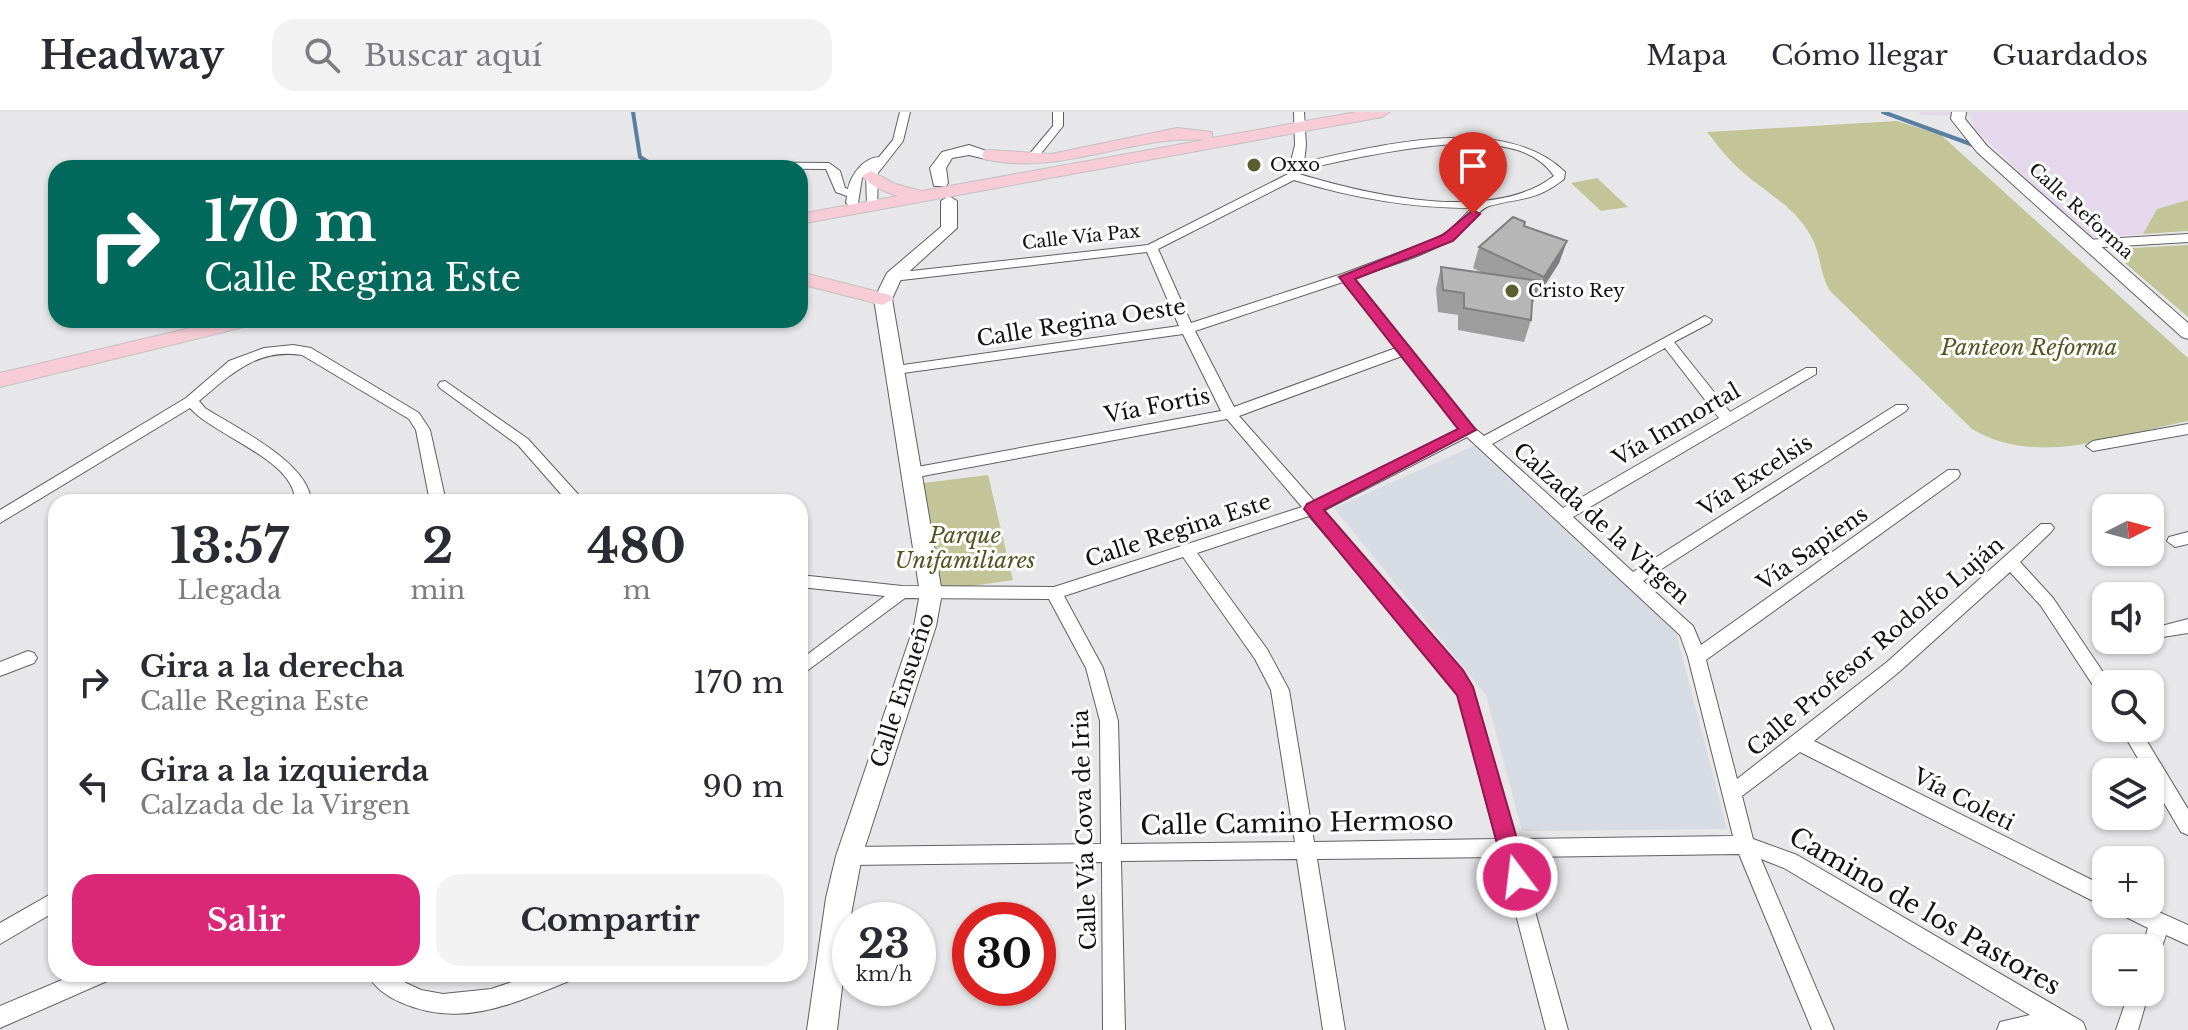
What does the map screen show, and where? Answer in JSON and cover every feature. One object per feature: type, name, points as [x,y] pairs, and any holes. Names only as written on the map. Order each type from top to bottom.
[{"type":"main road","points":[[1156,150],[1209,153],[1330,112]]},
{"type":"main road","points":[[808,216],[852,202],[873,205],[1056,171],[1156,150],[1206,135],[1382,112]]},
{"type":"main road","points":[[990,155],[1061,158],[1177,133],[1206,135]]},
{"type":"main road","points":[[983,184],[1000,172],[999,163],[990,155]]},
{"type":"main road","points":[[870,170],[889,188],[922,196]]},
{"type":"main road","points":[[808,280],[883,299]]},
{"type":"main road","points":[[0,380],[216,328]]},
{"type":"street","points":[[852,202],[856,177],[870,170],[898,141],[905,112]]},
{"type":"street","name":"Calle Reforma","points":[[1959,112],[1958,119],[1966,133],[2188,333]]},
{"type":"street","points":[[1031,159],[1058,126],[1060,114]]},
{"type":"street","points":[[1300,124],[1295,171],[1374,198],[1483,203]]},
{"type":"street","name":"Calle Vía Pax","points":[[893,277],[1151,248],[1295,171],[1405,146],[1481,141],[1523,148],[1559,172],[1557,181],[1539,192],[1516,199],[1483,203]]},
{"type":"street","points":[[940,183],[938,168],[947,155],[969,150],[990,155]]},
{"type":"street","points":[[808,166],[829,166],[834,171],[840,190],[852,202]]},
{"type":"street","points":[[870,170],[873,205]]},
{"type":"street","points":[[883,299],[893,277],[949,228],[949,201]]},
{"type":"street","name":"Calle Regina Oeste","points":[[896,370],[1187,329],[1346,277],[1448,238],[1483,203]]},
{"type":"street","points":[[2086,244],[2188,238]]},
{"type":"street","points":[[1151,248],[1230,414],[1456,675],[1466,693],[1557,1030]]},
{"type":"street","name":"Calzada de la Virgen","points":[[1346,277],[1468,430],[1680,624],[1697,657],[1745,845],[1823,1030]]},
{"type":"street","name":"Calle Ensueño","points":[[822,1030],[840,898],[849,856],[925,626],[931,593],[883,299]]},
{"type":"street","points":[[1483,443],[1705,320]]},
{"type":"street","points":[[1667,342],[1728,420]]},
{"type":"street","points":[[0,517],[191,401],[218,375],[246,358],[278,350],[306,351],[414,416],[423,430],[436,494]]},
{"type":"street","name":"Vía Fortis","points":[[912,473],[1230,414],[1402,351]]},
{"type":"street","name":"Vía Inmortal","points":[[1562,516],[1811,371]]},
{"type":"street","points":[[445,385],[523,442],[570,494]]},
{"type":"street","points":[[191,401],[200,411],[289,469],[303,494]]},
{"type":"street","name":"Vía Excelsis","points":[[1633,580],[1901,408]]},
{"type":"street","points":[[2093,446],[2188,429]]},
{"type":"street","name":"Calle Regina Este","points":[[808,582],[902,592],[1054,593],[1313,509],[1468,430]]},
{"type":"street","name":"Vía Sapiens","points":[[1697,657],[1953,474]]},
{"type":"street","name":"Calle Profesor Rodolfo Luján","points":[[1731,794],[1800,743],[2046,528]]},
{"type":"street","points":[[1188,552],[1261,654],[1280,690],[1334,1030]]},
{"type":"street","points":[[2010,562],[2047,602],[2092,670]]},
{"type":"street","points":[[808,663],[902,592]]},
{"type":"street","name":"Calle Vía Cova de Iria","points":[[1054,593],[1094,668],[1104,693],[1109,721],[1114,1030]]},
{"type":"street","points":[[2164,632],[2188,626]]},
{"type":"street","points":[[0,669],[28,658]]},
{"type":"street","points":[[2137,742],[2188,826]]},
{"type":"street","name":"Vía Coleti","points":[[1800,743],[2092,890]]},
{"type":"street","name":"Calle Camino Hermoso","points":[[849,856],[1745,845]]},
{"type":"street","name":"Camino de los Pastores","points":[[1745,845],[1790,861],[2068,1025]]},
{"type":"street","points":[[0,934],[48,905]]},
{"type":"street","points":[[2149,918],[2188,935]]},
{"type":"street","points":[[2156,934],[2159,923]]},
{"type":"street","points":[[0,1017],[81,982]]},
{"type":"street","points":[[388,982],[404,995],[424,1003],[451,1006],[539,982]]},
{"type":"street","points":[[2127,1030],[2135,1006]]},
{"type":"street","points":[[2008,1030],[2068,1025]]},
{"type":"shaded area","points":[[1918,112],[2188,112],[2188,200],[2157,209],[2143,234],[2089,238],[1976,130],[1971,116],[1922,115]]},
{"type":"shaded area","points":[[1474,446],[1676,633],[1727,829],[1522,831],[1486,695],[1334,508]]},
{"type":"green space","name":"Panteon Reforma","points":[[1897,121],[1941,135],[2188,358],[2188,421],[2107,440],[2051,447],[2023,446],[1997,440],[1972,429],[1830,291],[1813,240],[1803,224],[1734,164],[1707,132]]},
{"type":"green space","points":[[1597,178],[1628,207],[1601,211],[1571,183]]},
{"type":"green space","points":[[2188,200],[2188,231],[2143,234],[2157,209]]},
{"type":"green space","name":"Panteon Reforma","points":[[2188,245],[2188,317],[2125,263],[2132,248]]},
{"type":"green space","name":"Parque Unifamiliares","points":[[988,475],[1013,580],[931,592],[915,484]]},
{"type":"building","points":[[1513,217],[1525,222],[1524,226],[1567,241],[1544,277],[1479,247]]},
{"type":"building","points":[[1441,267],[1540,281],[1533,289],[1531,320],[1464,308],[1464,293],[1443,290]]},
{"type":"waterway","points":[[633,112],[640,157],[645,160]]},
{"type":"waterway","points":[[1883,112],[1976,146]]},
{"type":"place","name":"Oxxo","points":[[1254,165]]},
{"type":"place","name":"Cristo Rey","points":[[1512,291]]},
{"type":"route","points":[[1473,214],[1448,238],[1346,277],[1468,430],[1313,509],[1456,675],[1466,693],[1517,877]]}]
